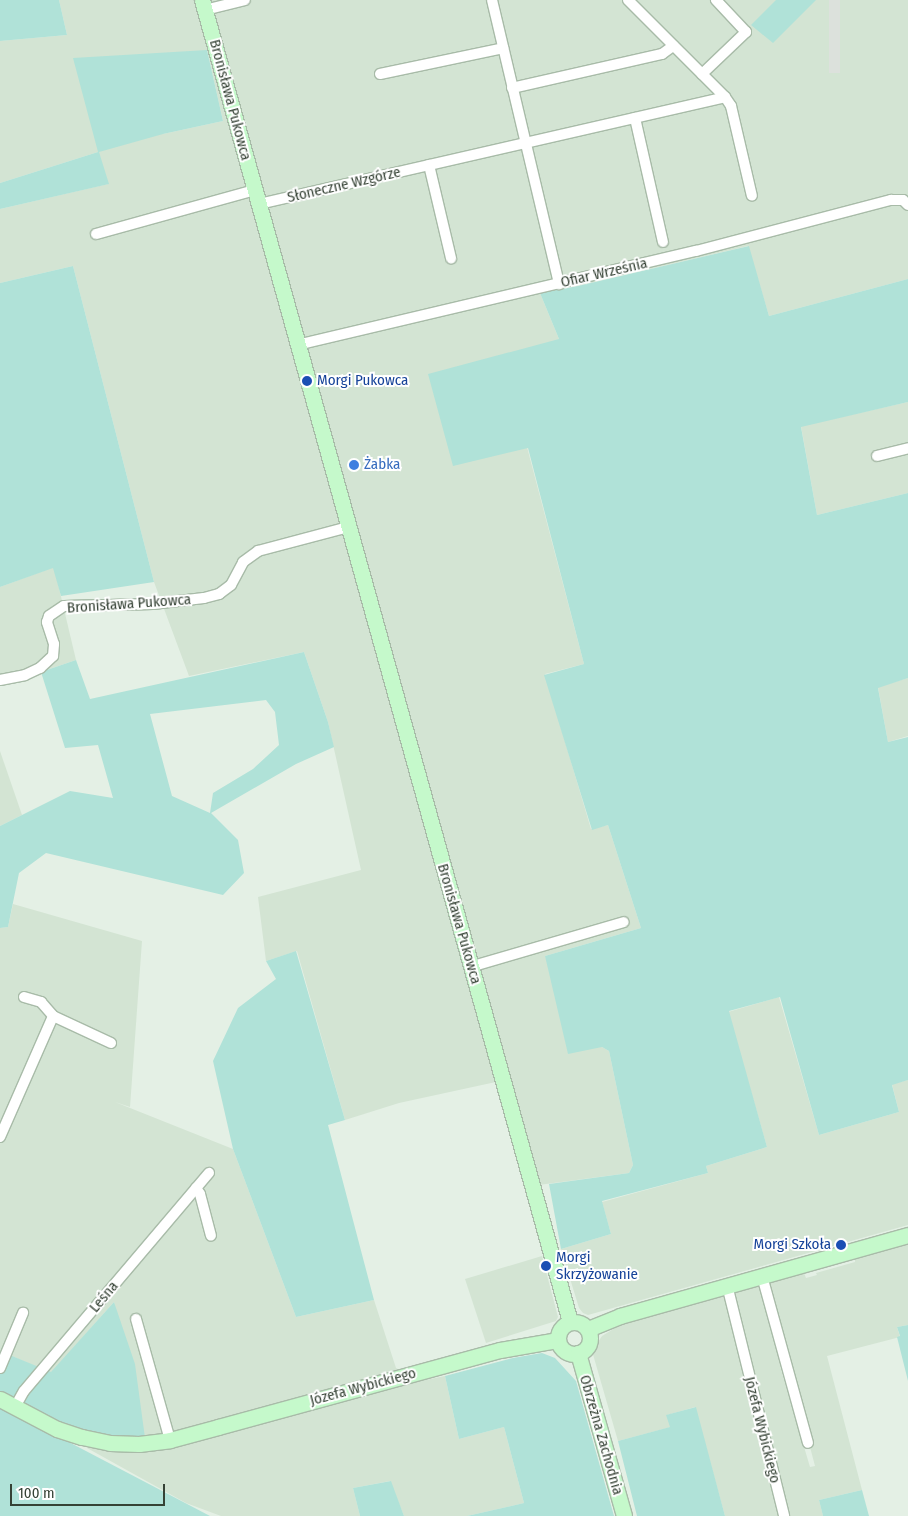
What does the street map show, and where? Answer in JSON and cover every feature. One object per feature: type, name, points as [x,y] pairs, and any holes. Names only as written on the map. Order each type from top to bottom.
[{"type":"street","name":"Bronisława Pukowca","points":[[245,0],[203,5],[570,1322]]},
{"type":"street","points":[[492,0],[524,143],[530,153],[559,284]]},
{"type":"street","points":[[628,0],[725,97],[731,106],[752,196]]},
{"type":"street","points":[[702,74],[746,32],[716,0]]},
{"type":"street","points":[[512,88],[662,54],[673,46]]},
{"type":"street","points":[[380,74],[503,48]]},
{"type":"street","name":"Słoneczne Wzgórze","points":[[257,197],[429,165],[725,97]]},
{"type":"street","points":[[634,118],[663,242]]},
{"type":"street","points":[[429,165],[451,258]]},
{"type":"street","points":[[96,234],[257,197]]},
{"type":"street","name":"Ofiar Września","points":[[297,344],[559,284],[773,232],[891,200],[903,200],[908,205]]},
{"type":"street","points":[[877,456],[908,448]]},
{"type":"street","name":"Bronisława Pukowca","points":[[0,680],[40,668],[53,656],[54,644],[47,622],[49,616],[64,606],[153,604],[204,598],[219,594],[231,584],[243,562],[258,551],[348,527]]},
{"type":"street","points":[[470,967],[624,922]]},
{"type":"street","points":[[24,996],[41,1002],[53,1016],[111,1043]]},
{"type":"street","points":[[0,1137],[53,1016]]},
{"type":"street","name":"Leśna","points":[[15,1407],[24,1391],[208,1173]]},
{"type":"street","points":[[196,1188],[200,1194],[211,1236]]},
{"type":"street","points":[[588,1329],[620,1316],[908,1234]]},
{"type":"street","points":[[762,1276],[808,1443]]},
{"type":"street","name":"Józefa Wybickiego","points":[[727,1285],[784,1516]]},
{"type":"street","points":[[0,1368],[23,1314]]},
{"type":"street","points":[[136,1319],[170,1440]]},
{"type":"street","points":[[570,1322],[583,1324],[588,1329],[590,1336],[589,1344],[585,1350],[578,1353],[565,1351],[558,1340],[560,1329],[570,1322]]},
{"type":"street","name":"Józefa Wybickiego","points":[[15,1407],[57,1429],[110,1443],[139,1444],[170,1440],[500,1350],[558,1340]]},
{"type":"street","name":"Obrzeżna Zachodnia","points":[[578,1353],[624,1516]]},
{"type":"street","points":[[0,1399],[15,1407]]},
{"type":"shaded area","points":[[0,0],[59,0],[67,35],[0,41]]},
{"type":"shaded area","points":[[59,0],[908,0],[908,279],[769,316],[748,246],[578,286],[540,293],[559,339],[527,447],[584,664],[545,674],[591,829],[608,825],[641,928],[545,956],[602,1047],[609,1051],[633,1165],[629,1173],[531,1186],[505,1080],[399,1103],[345,1120],[297,951],[266,961],[258,897],[361,870],[328,722],[304,652],[189,676],[154,582],[73,266],[0,283],[0,209],[108,184],[98,152],[0,183],[0,41],[67,35]],"holes":[[[207,50],[223,121],[163,134]]]},
{"type":"shaded area","points":[[776,0],[816,0],[773,43],[751,25]]},
{"type":"shaded area","points":[[829,0],[840,0],[840,73],[829,73]]},
{"type":"shaded area","points":[[207,50],[223,121],[163,134],[99,152],[109,184],[0,209],[0,183],[98,152],[73,58]]},
{"type":"shaded area","points":[[749,246],[769,316],[908,279],[908,402],[801,427],[817,515],[908,493],[908,678],[878,688],[888,742],[908,737],[908,1080],[892,1085],[899,1112],[819,1135],[780,997],[729,1011],[767,1147],[706,1166],[708,1173],[602,1201],[611,1234],[561,1249],[549,1184],[629,1173],[633,1165],[609,1051],[602,1047],[568,1054],[545,956],[641,928],[608,825],[592,830],[544,675],[584,664],[528,448],[453,466],[428,374],[559,339],[540,293],[578,286]]},
{"type":"shaded area","points":[[73,266],[154,582],[61,596],[53,568],[0,587],[0,283]]},
{"type":"shaded area","points":[[908,402],[908,493],[817,515],[801,426]]},
{"type":"shaded area","points":[[54,567],[76,660],[0,686],[0,587]]},
{"type":"shaded area","points":[[304,652],[328,722],[334,747],[296,764],[211,813],[238,840],[244,873],[223,895],[46,853],[19,873],[8,927],[0,928],[0,826],[70,791],[113,798],[98,745],[65,748],[41,672],[76,660],[90,699]],"holes":[[[266,700],[275,712],[279,745],[253,769],[213,793],[210,813],[172,796],[150,714]]]},
{"type":"shaded area","points":[[908,678],[908,736],[888,742],[878,687]]},
{"type":"shaded area","points":[[0,751],[22,815],[0,826]]},
{"type":"shaded area","points":[[13,904],[142,941],[130,1107],[115,1102],[233,1149],[296,1317],[374,1300],[396,1368],[421,1381],[445,1376],[459,1439],[504,1427],[524,1503],[467,1516],[404,1516],[390,1481],[353,1488],[360,1516],[221,1516],[186,1503],[87,1448],[146,1447],[114,1302],[51,1373],[0,1351],[0,928],[8,927]]},
{"type":"shaded area","points":[[296,951],[345,1120],[328,1125],[374,1300],[296,1317],[233,1149],[213,1061],[238,1008],[276,979],[266,961]]},
{"type":"shaded area","points":[[779,997],[819,1135],[899,1112],[892,1084],[908,1080],[908,1225],[588,1315],[583,1313],[579,1308],[561,1249],[611,1234],[602,1202],[708,1173],[706,1166],[767,1147],[728,1012]]},
{"type":"shaded area","points":[[908,1244],[908,1325],[897,1327],[900,1337],[827,1356],[862,1490],[819,1500],[823,1516],[725,1516],[695,1407],[667,1415],[671,1427],[618,1441],[592,1351],[602,1336],[615,1328],[637,1320],[723,1293],[725,1298],[736,1294],[736,1291],[804,1273],[806,1278],[817,1275],[816,1273],[855,1262],[855,1259]],"holes":[[[788,1364],[815,1466],[810,1467],[780,1366]]]},
{"type":"shaded area","points":[[542,1256],[558,1317],[556,1321],[486,1343],[465,1279]]},
{"type":"shaded area","points":[[114,1302],[135,1364],[145,1438],[109,1437],[71,1427],[0,1392],[0,1351],[51,1372]]},
{"type":"shaded area","points":[[908,1325],[908,1381],[897,1337],[900,1336],[897,1327]]},
{"type":"shaded area","points":[[542,1353],[555,1358],[576,1381],[614,1516],[467,1516],[524,1503],[504,1427],[459,1439],[445,1376],[513,1358]]},
{"type":"shaded area","points":[[0,1406],[210,1516],[0,1516]]},
{"type":"shaded area","points":[[696,1407],[725,1516],[637,1516],[618,1441],[670,1427],[666,1415]]},
{"type":"shaded area","points":[[391,1481],[404,1516],[360,1516],[353,1488]]},
{"type":"shaded area","points":[[862,1490],[869,1516],[823,1516],[819,1500]]},
{"type":"place","name":"Morgi Pukowca","points":[[307,381]]},
{"type":"place","name":"Żabka","points":[[354,465]]},
{"type":"place","name":"Morgi Szkoła","points":[[841,1245]]},
{"type":"place","name":"Morgi Skrzyżowanie","points":[[546,1266]]}]
